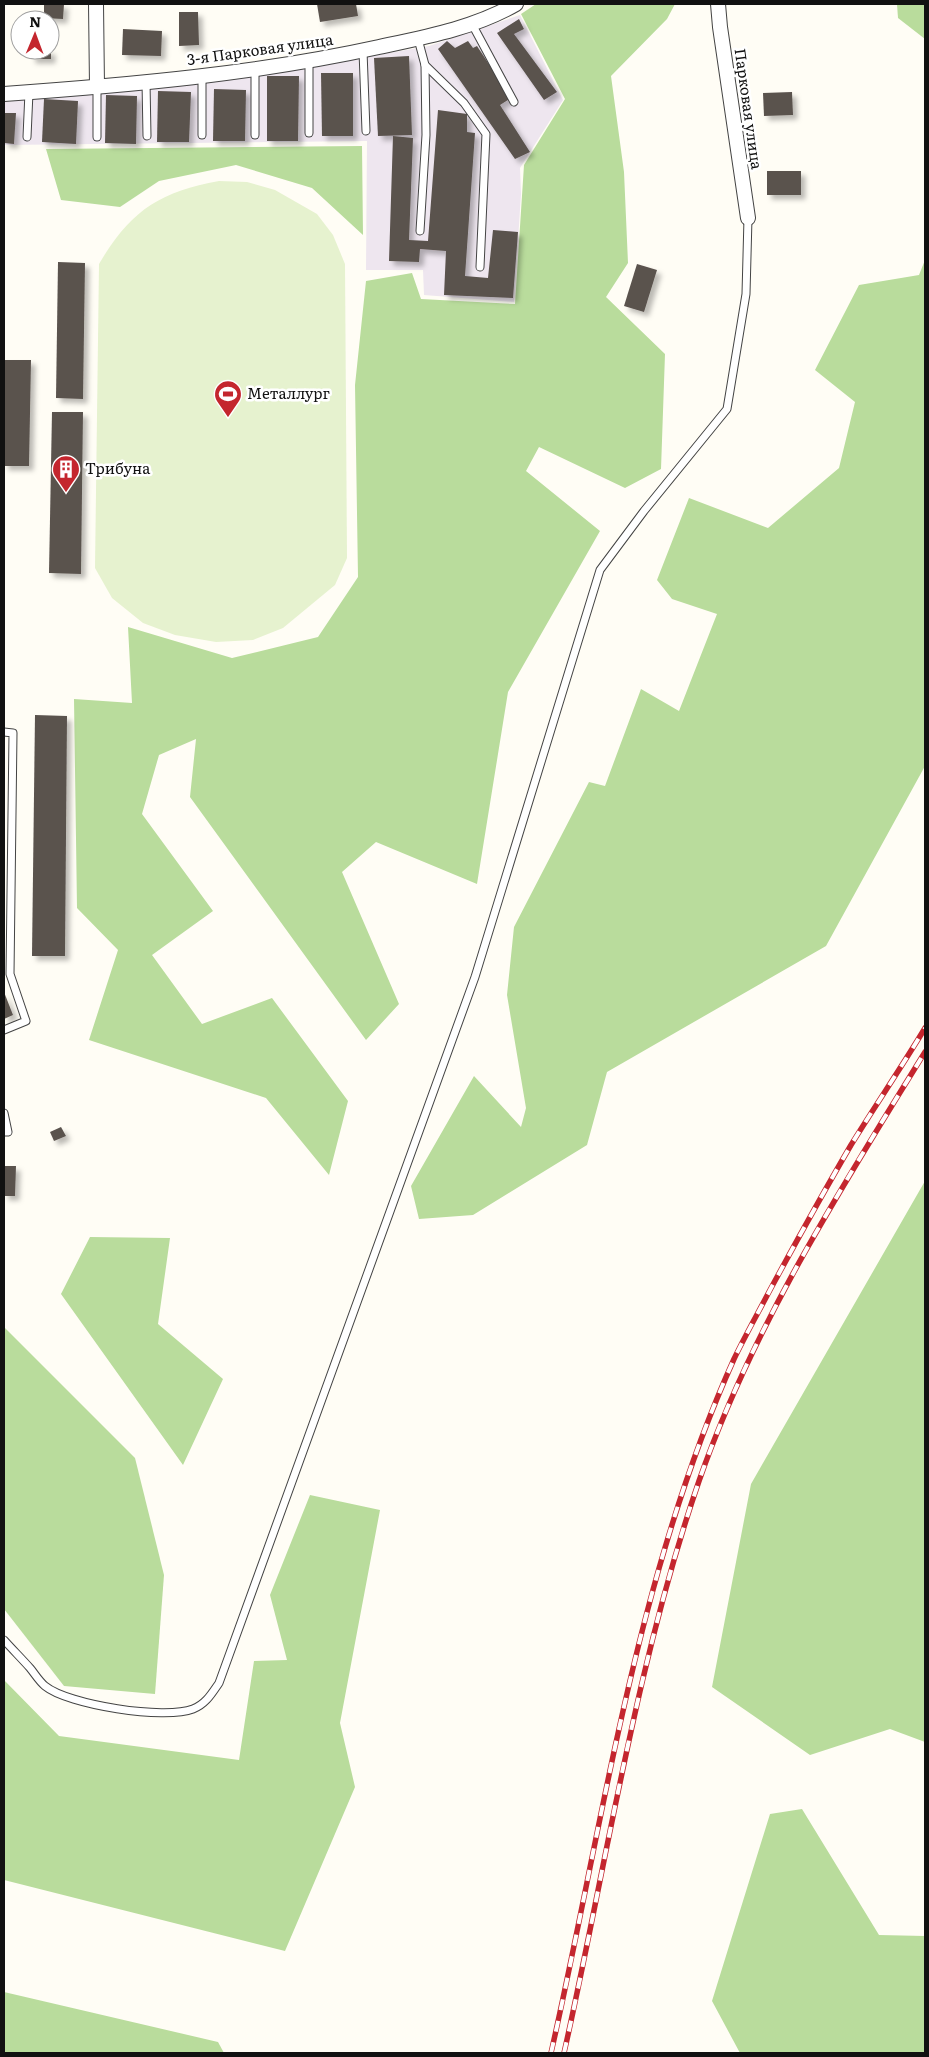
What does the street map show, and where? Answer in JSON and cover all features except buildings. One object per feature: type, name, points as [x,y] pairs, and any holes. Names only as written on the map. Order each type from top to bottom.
[{"type":"street","points":[[96,4],[97,86]]},
{"type":"street","name":"3-я Парковая улица","points":[[4,94],[202,76],[309,61],[418,39],[472,24],[515,4]]},
{"type":"street","name":"Парковая улица","points":[[718,4],[748,218]]},
{"type":"lane","points":[[472,24],[514,102]]},
{"type":"lane","points":[[418,39],[425,65],[426,135],[420,231]]},
{"type":"lane","points":[[363,51],[366,131]]},
{"type":"lane","points":[[309,61],[309,134]]},
{"type":"lane","points":[[425,65],[464,103],[486,134],[480,267]]},
{"type":"lane","points":[[255,70],[255,135]]},
{"type":"lane","points":[[202,76],[202,135]]},
{"type":"lane","points":[[146,81],[147,136]]},
{"type":"lane","points":[[97,86],[97,137]]},
{"type":"lane","points":[[27,138],[29,92]]},
{"type":"lane","points":[[4,1640],[45,1686],[59,1694],[87,1704],[177,1713],[193,1709],[205,1702],[219,1683],[475,977],[600,570],[644,511],[727,409],[746,294],[748,218]]},
{"type":"lane","points":[[4,732],[13,733],[10,974],[26,1022],[4,1030]]},
{"type":"lane","points":[[4,1112],[8,1132],[4,1132]]},
{"type":"shaded area","points":[[520,15],[563,100],[520,168],[521,194],[514,302],[424,295],[423,270],[366,270],[367,141],[4,145],[4,102],[251,77],[429,46]]},
{"type":"green space","points":[[536,4],[675,4],[667,19],[611,76],[624,172],[628,263],[606,297],[665,354],[661,469],[625,488],[539,447],[526,471],[600,531],[508,692],[477,884],[376,842],[342,872],[399,1004],[366,1040],[190,797],[196,739],[159,755],[142,814],[213,911],[152,955],[202,1024],[272,998],[348,1101],[329,1175],[266,1098],[89,1040],[118,950],[77,908],[74,699],[132,703],[128,627],[232,658],[318,637],[358,577],[355,385],[366,281],[412,273],[421,299],[515,304],[524,165],[565,99],[521,14]]},
{"type":"green space","points":[[897,4],[925,4],[925,39],[898,18]]},
{"type":"green space","points":[[362,146],[363,235],[312,188],[236,165],[159,181],[120,207],[61,200],[46,149]]},
{"type":"green space","points":[[219,181],[247,182],[275,190],[317,214],[333,235],[345,264],[347,558],[335,585],[283,628],[253,640],[216,642],[175,635],[143,623],[112,598],[95,568],[99,264],[122,230],[148,207],[179,191]]},
{"type":"green space","points":[[925,260],[925,766],[826,946],[607,1072],[587,1145],[473,1215],[419,1219],[411,1186],[474,1076],[521,1127],[526,1108],[507,995],[514,927],[589,782],[605,786],[641,689],[679,711],[717,614],[672,599],[657,580],[689,498],[768,528],[839,468],[855,402],[815,370],[859,285],[919,275]]},
{"type":"green space","points":[[925,1181],[925,1742],[890,1729],[810,1755],[712,1687],[751,1484]]},
{"type":"green space","points":[[90,1237],[170,1238],[158,1324],[223,1379],[183,1465],[61,1294]]},
{"type":"green space","points":[[4,1327],[135,1458],[164,1575],[155,1694],[64,1686],[4,1609]]},
{"type":"green space","points":[[310,1495],[380,1510],[340,1723],[355,1787],[285,1951],[4,1880],[4,1680],[59,1736],[239,1760],[254,1661],[287,1660],[270,1595]]},
{"type":"green space","points":[[802,1809],[879,1935],[925,1936],[925,2053],[740,2053],[712,2001],[770,1814]]},
{"type":"green space","points":[[4,1992],[218,2042],[224,2053],[4,2053]]},
{"type":"railway","points":[[551,2053],[625,1701],[671,1527],[700,1442],[734,1359],[780,1272],[851,1145],[925,1028]]},
{"type":"railway","points":[[564,2053],[639,1693],[677,1551],[699,1481],[720,1424],[771,1314],[830,1208],[925,1052]]},
{"type":"place","name":"Металлург","points":[[228,418]]},
{"type":"place","name":"Трибуна","points":[[66,493]]}]
